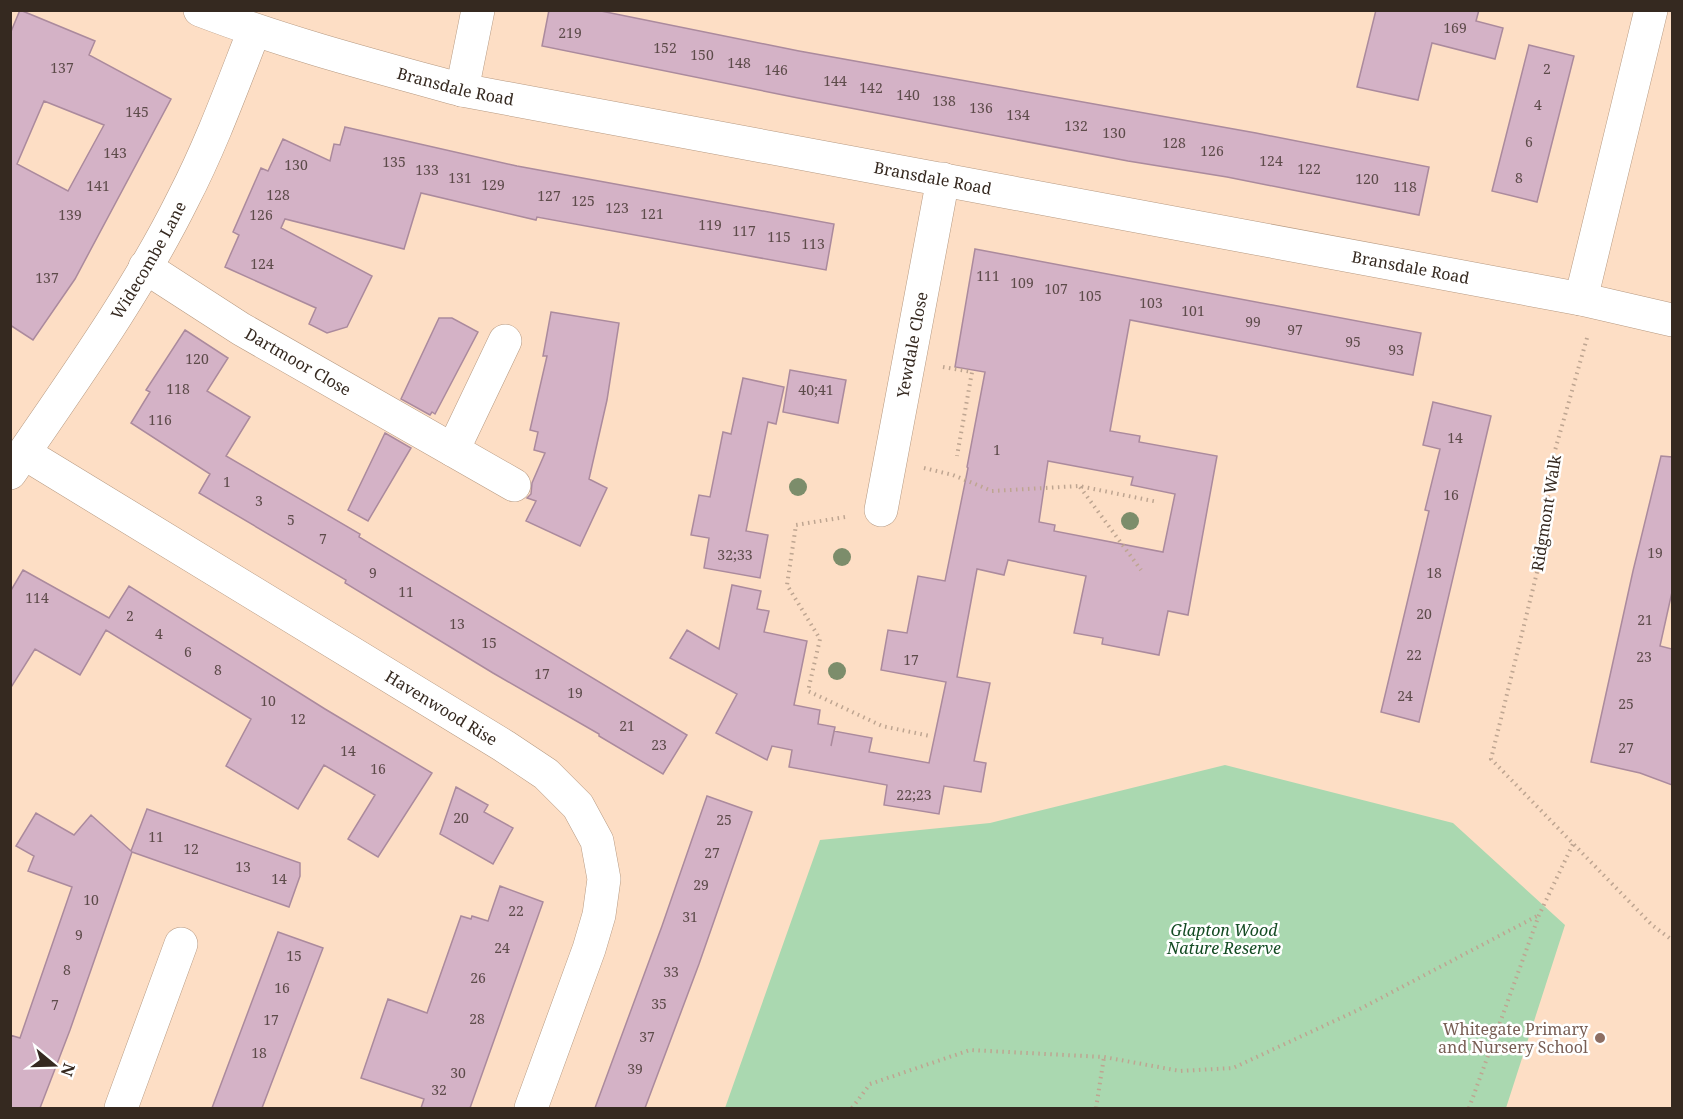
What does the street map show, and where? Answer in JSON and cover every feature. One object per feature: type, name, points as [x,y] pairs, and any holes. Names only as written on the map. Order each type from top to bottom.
[{"type":"street","name":"Bransdale Road","points":[[200,10],[254,31],[462,90],[1589,301],[1672,320]]},
{"type":"street","points":[[462,90],[478,10]]},
{"type":"street","points":[[1589,301],[1651,10]]},
{"type":"street","name":"Widecombe Lane","points":[[17,463],[145,267],[183,200],[212,137],[254,31]]},
{"type":"street","name":"Yewdale Close","points":[[881,510],[943,179]]},
{"type":"street","name":"Dartmoor Close","points":[[145,267],[241,329],[514,485]]},
{"type":"street","points":[[453,450],[505,341]]},
{"type":"street","name":"Havenwood Rise","points":[[17,463],[504,746],[546,774],[578,806],[597,841],[604,879],[599,915],[589,949],[531,1108]]},
{"type":"street","points":[[121,1108],[181,944]]},
{"type":"path","name":"Ridgmont Walk","points":[[1574,844],[1491,759],[1542,552],[1552,461],[1589,301]]},
{"type":"path","points":[[933,365],[972,372],[957,456]]},
{"type":"path","points":[[890,461],[953,475],[992,491],[1079,486],[1158,502]]},
{"type":"path","points":[[1079,486],[1141,570]]},
{"type":"path","points":[[881,510],[796,525],[787,585],[820,639],[808,691],[882,726],[930,736]]},
{"type":"path","points":[[1469,1108],[1539,915],[1574,844],[1652,925],[1672,940]]},
{"type":"path","points":[[852,1108],[870,1084],[969,1050],[1104,1057],[1180,1071],[1233,1068],[1358,1010],[1539,915]]},
{"type":"path","points":[[1096,1108],[1104,1057]]},
{"type":"green space","name":"Glapton Wood Nature Reserve","points":[[1225,765],[1453,823],[1565,925],[1506,1108],[725,1108],[820,840],[990,823]]},
{"type":"building","points":[[20,10],[95,41],[89,55],[171,99],[75,279],[33,340],[10,325],[10,34]],"holes":[[[44,101],[104,125],[68,191],[17,164]]]},
{"type":"building","points":[[549,10],[596,10],[799,51],[1256,133],[1429,167],[1419,215],[798,98],[542,46]]},
{"type":"building","points":[[1376,10],[1479,10],[1476,21],[1503,28],[1495,59],[1432,43],[1418,100],[1357,87]]},
{"type":"building","points":[[1529,45],[1574,56],[1537,202],[1492,191]]},
{"type":"building","points":[[345,127],[517,166],[834,224],[826,270],[537,217],[536,220],[421,193],[404,249],[285,219],[281,228],[372,276],[347,327],[327,333],[309,324],[316,308],[225,267],[239,235],[233,232],[261,168],[268,171],[283,139],[330,161],[334,144],[340,145]]},
{"type":"building","points":[[975,249],[1421,333],[1413,375],[1130,320],[1110,431],[1140,436],[1139,442],[1217,456],[1188,615],[1168,611],[1159,655],[1102,644],[1103,638],[1074,633],[1086,576],[1008,560],[1004,575],[977,569],[957,677],[990,683],[974,761],[986,763],[981,792],[944,786],[939,814],[884,805],[887,785],[789,767],[792,750],[772,746],[767,760],[716,733],[737,694],[670,658],[687,630],[719,649],[732,585],[761,591],[757,609],[769,611],[764,632],[807,641],[794,705],[820,710],[818,724],[835,727],[834,731],[872,738],[869,752],[929,763],[946,682],[881,670],[888,630],[907,633],[918,576],[945,581],[985,372],[955,367]],"holes":[[[1048,461],[1133,477],[1131,485],[1175,494],[1163,552],[1054,531],[1055,525],[1039,522]]]},
{"type":"building","points":[[551,312],[619,323],[607,400],[589,479],[607,488],[580,546],[526,521],[536,501],[527,498],[531,494],[532,483],[545,453],[534,450],[538,432],[530,430],[547,356],[543,356]]},
{"type":"building","points":[[439,318],[452,318],[478,332],[435,414],[432,412],[430,415],[401,399]]},
{"type":"building","points":[[185,330],[228,358],[207,391],[250,417],[226,456],[360,534],[359,537],[687,735],[663,774],[199,493],[210,474],[131,423],[150,392],[146,390]]},
{"type":"building","points":[[790,370],[846,380],[838,423],[783,412]]},
{"type":"building","points":[[743,378],[784,387],[776,424],[768,422],[746,531],[768,535],[760,578],[704,568],[709,538],[691,535],[699,495],[710,497],[723,432],[731,434]]},
{"type":"building","points":[[1433,402],[1491,416],[1419,722],[1381,712],[1429,511],[1425,510],[1440,449],[1423,445]]},
{"type":"building","points":[[385,433],[411,448],[368,521],[348,510]]},
{"type":"building","points":[[1661,456],[1672,457],[1672,592],[1660,646],[1672,649],[1672,785],[1640,773],[1591,762]]},
{"type":"building","points":[[23,570],[109,618],[129,586],[432,773],[378,857],[348,839],[375,795],[324,765],[298,809],[226,766],[251,719],[106,630],[80,675],[35,649],[10,689],[10,592]]},
{"type":"building","points":[[456,787],[488,805],[484,812],[513,828],[493,864],[440,834]]},
{"type":"building","points":[[707,796],[752,812],[699,964],[645,1108],[595,1108],[662,926]]},
{"type":"building","points":[[147,809],[300,863],[300,876],[289,907],[132,852],[70,1030],[40,1108],[10,1108],[10,1035],[20,1038],[72,887],[28,871],[34,856],[16,846],[36,813],[74,835],[91,815],[131,851]]},
{"type":"building","points":[[500,886],[543,902],[470,1108],[421,1108],[424,1099],[361,1078],[388,999],[427,1013],[461,916],[471,919],[472,916],[488,921]]},
{"type":"building","points":[[278,932],[323,948],[262,1108],[212,1108]]},
{"type":"place","name":"Whitegate Primary and Nursery School","points":[[1600,1038]]}]
